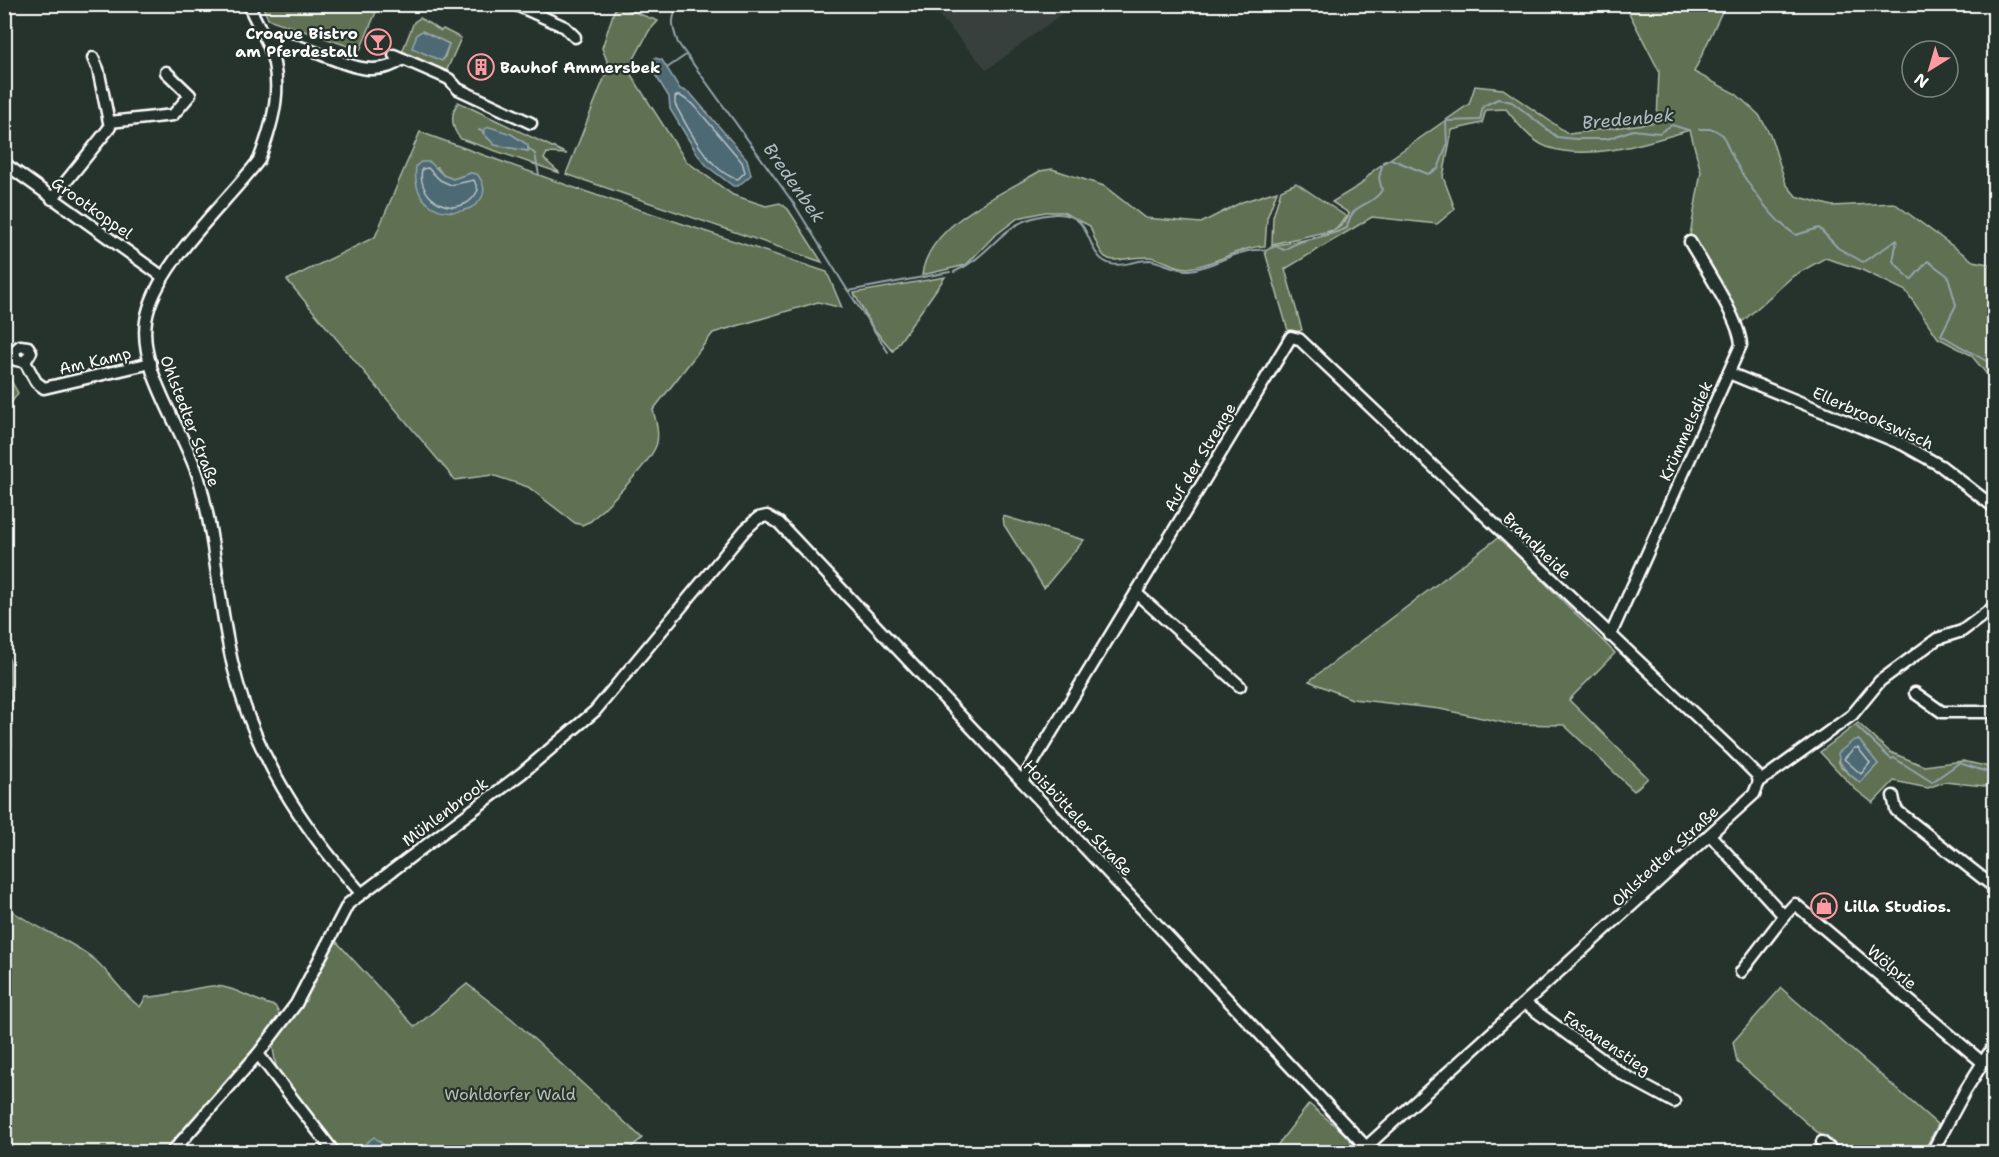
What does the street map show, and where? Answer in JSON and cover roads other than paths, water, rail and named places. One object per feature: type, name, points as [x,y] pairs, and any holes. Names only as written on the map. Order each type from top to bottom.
[{"type":"street","name":"Ohlstedter Straße","points":[[248,4],[268,44],[277,79],[273,120],[259,160],[163,277],[154,294],[145,322],[146,346],[198,478],[233,665],[252,729],[267,762],[290,802],[315,838],[361,892]]},
{"type":"street","points":[[514,4],[565,27],[575,37]]},
{"type":"street","points":[[268,44],[290,43],[362,69],[395,65],[399,57],[449,79],[458,89],[531,123]]},
{"type":"street","points":[[52,199],[107,132],[110,122],[98,69],[93,58]]},
{"type":"street","points":[[110,122],[173,115],[189,95],[166,72]]},
{"type":"street","name":"Grootkoppel","points":[[4,163],[163,277]]},
{"type":"street","name":"Krümmelsdiek","points":[[1610,636],[1742,345],[1741,337],[1690,242]]},
{"type":"street","name":"Auf der Strenge","points":[[1022,781],[1291,337]]},
{"type":"street","name":"Brandheide","points":[[1291,337],[1299,339],[1730,748],[1757,775],[1759,782]]},
{"type":"street","name":"Am Kamp","points":[[25,362],[36,382],[44,388],[151,363]]},
{"type":"street","name":"Ellerbrookswisch","points":[[1729,373],[1902,444],[1941,466],[1995,507]]},
{"type":"street","name":"Mühlenbrook","points":[[172,1152],[258,1054],[296,1004],[344,911],[361,892],[447,831],[595,711],[745,530],[763,516]]},
{"type":"street","name":"Hoisbütteler Straße","points":[[763,516],[771,517],[779,523],[1369,1150]]},
{"type":"street","points":[[1136,593],[1240,686]]},
{"type":"street","name":"Ohlstedter Straße","points":[[1369,1150],[1754,794],[1759,782],[1852,716],[1880,681],[1938,639],[1962,631],[1995,607]]},
{"type":"street","points":[[1916,693],[1942,712],[1995,712]]},
{"type":"street","points":[[1893,796],[1896,810],[1995,887]]},
{"type":"street","points":[[1710,835],[1784,916],[1741,972]]},
{"type":"street","name":"Wölprie","points":[[1784,916],[1795,904],[1982,1062]]},
{"type":"street","name":"Fasanenstieg","points":[[1526,1004],[1622,1074],[1674,1102]]},
{"type":"street","points":[[1932,1152],[1982,1062],[1995,1045]]},
{"type":"street","points":[[258,1054],[334,1152]]},
{"type":"street","points":[[1822,1142],[1834,1152]]},
{"type":"water","points":[[422,31],[449,44],[442,61],[412,48],[417,34]]},
{"type":"water","points":[[655,58],[662,60],[680,89],[690,93],[747,159],[751,175],[738,186],[733,186],[708,167],[698,155],[670,109],[669,97],[651,68],[651,62]]},
{"type":"water","points":[[490,127],[511,134],[528,145],[528,151],[495,145],[483,133],[484,129]]},
{"type":"water","points":[[421,162],[430,162],[443,175],[453,179],[471,173],[477,174],[484,188],[480,200],[470,208],[456,212],[440,210],[427,203],[418,188],[416,166]]},
{"type":"water","points":[[1854,740],[1859,740],[1878,764],[1860,783],[1843,766],[1838,753]]},
{"type":"water","points":[[374,1137],[384,1145],[382,1152],[355,1152]]},
{"type":"waterway","name":"Bredenbek","points":[[679,4],[673,23],[678,43],[794,204],[848,291],[950,272]]},
{"type":"waterway","points":[[667,68],[686,55]]},
{"type":"waterway","name":"Bredenbek","points":[[954,272],[968,265],[1010,229],[1022,222],[1055,214],[1067,215],[1076,219],[1082,225],[1098,255],[1109,264],[1115,265],[1149,260],[1189,270],[1246,251],[1276,246],[1284,250],[1299,242],[1347,228],[1353,213],[1382,190],[1379,178],[1383,162],[1391,159],[1428,174],[1438,169],[1447,145],[1446,121],[1480,120],[1483,106],[1498,99],[1512,102],[1557,137],[1607,139],[1633,130],[1659,133],[1672,125],[1688,130]]},
{"type":"waterway","name":"Bredenbek","points":[[1699,129],[1713,129],[1723,135],[1735,161],[1763,204],[1774,217],[1796,235],[1819,228],[1838,248],[1863,262],[1897,240],[1893,261],[1911,280],[1928,261],[1948,276],[1956,305],[1941,335],[1988,362],[1994,361]]},
{"type":"waterway","points":[[479,130],[484,132]]},
{"type":"waterway","points":[[528,148],[535,154],[539,175]]},
{"type":"waterway","points":[[849,292],[888,352]]},
{"type":"waterway","points":[[1856,726],[1891,759],[1894,758],[1932,782],[1959,763],[1994,774]]},
{"type":"place","name":"Croque Bistro am Pferdestall","points":[[378,42]]},
{"type":"place","name":"Bauhof Ammersbek","points":[[481,67]]},
{"type":"place","name":"Lilla Studios.","points":[[1824,906]]},
{"type":"park label","name":"Wohldorfer Wald","points":[[510,1094]]}]
